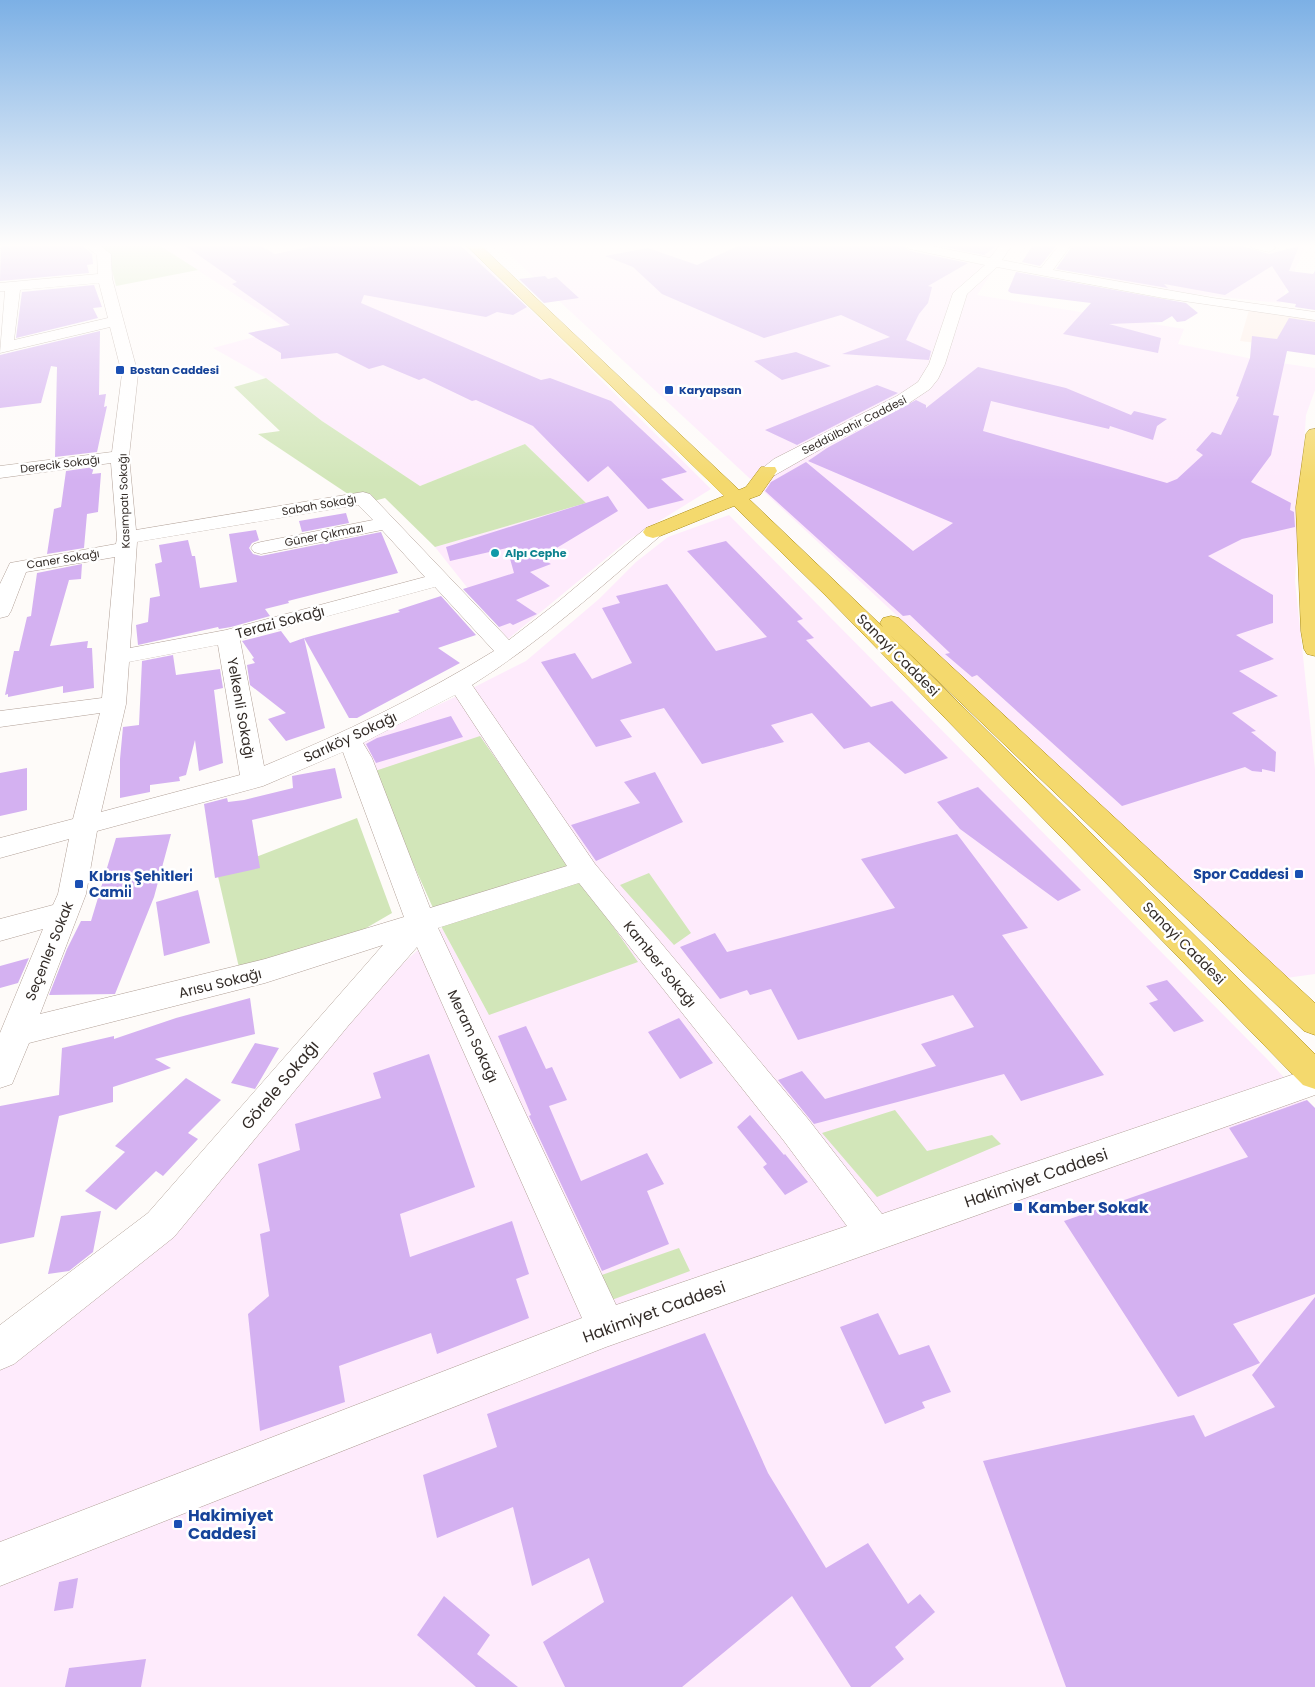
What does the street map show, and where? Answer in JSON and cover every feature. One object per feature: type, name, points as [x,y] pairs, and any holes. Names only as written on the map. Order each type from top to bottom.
[{"type":"main road","name":"Sanayi Caddesi","points":[[558,324],[1282,989],[1315,1022]]},
{"type":"main road","points":[[572,324],[719,459]]},
{"type":"main road","points":[[1315,434],[1306,507],[1312,631],[1315,649]]},
{"type":"main road","points":[[653,532],[739,490],[768,471]]},
{"type":"main road","name":"Sanayi Caddesi","points":[[739,490],[840,597],[1315,1074]]},
{"type":"main road","points":[[1282,989],[1315,1002]]},
{"type":"street","points":[[4,324],[3,348],[101,324]]},
{"type":"street","name":"Kasımpatı Sokağı","points":[[84,824],[114,704],[126,544],[120,456],[130,374],[117,324]]},
{"type":"street","name":"Seddülbahir Caddesi","points":[[768,471],[793,456],[914,395],[932,377],[949,324]]},
{"type":"street","name":"Derecik Sokağı","points":[[0,472],[120,456]]},
{"type":"street","name":"Sabah Sokağı","points":[[126,544],[363,498],[508,652]]},
{"type":"street","name":"Güner Çıkmazı","points":[[261,548],[388,523]]},
{"type":"street","name":"Sarıköy Sokağı","points":[[0,848],[254,780],[349,740],[458,683],[508,652],[566,607],[653,532]]},
{"type":"street","name":"Caner Sokağı","points":[[0,611],[17,567],[126,544]]},
{"type":"street","name":"Terazi Sokağı","points":[[118,656],[228,636],[441,579]]},
{"type":"street","name":"Yelkenli Sokağı","points":[[228,636],[254,780]]},
{"type":"street","name":"Kamber Sokağı","points":[[458,683],[585,870],[796,1130],[875,1234]]},
{"type":"street","points":[[0,719],[114,704]]},
{"type":"street","name":"Meram Sokağı","points":[[349,740],[359,758],[421,923],[606,1328]]},
{"type":"street","name":"Seçenler Sokak","points":[[0,1074],[72,894],[84,824]]},
{"type":"street","points":[[421,923],[585,870]]},
{"type":"street","points":[[0,930],[64,913]]},
{"type":"street","name":"Arısu Sokağı","points":[[16,1033],[265,971],[421,923]]},
{"type":"street","name":"Görele Sokağı","points":[[0,1350],[161,1225],[337,1017],[421,923]]},
{"type":"street","name":"Hakimiyet Caddesi","points":[[0,1564],[606,1328],[1315,1081]]},
{"type":"shaded area","points":[[280,324],[544,324],[711,489],[627,541],[508,639],[435,547],[585,503],[525,444],[420,486],[322,421],[266,378],[213,348],[287,328]]},
{"type":"shaded area","points":[[584,324],[1152,324],[1184,329],[1178,344],[1253,359],[1315,368],[1315,390],[1306,415],[1295,581],[1315,769],[1315,974],[1286,978]]},
{"type":"shaded area","points":[[1245,324],[1315,324],[1315,350],[1240,341]]},
{"type":"shaded area","points":[[729,515],[1268,1060],[1315,1111],[1315,1687],[0,1687],[0,1358],[178,1218],[341,1020],[442,928],[489,1015],[358,742],[453,698],[526,661],[599,599],[636,562],[668,537]]},
{"type":"green space","points":[[266,378],[322,421],[420,486],[525,444],[586,503],[435,547],[385,498],[363,504],[258,434],[280,431],[234,387]]},
{"type":"green space","points":[[480,736],[638,962],[489,1015],[442,928],[372,772]]},
{"type":"green space","points":[[357,818],[392,913],[361,931],[240,972],[217,872]]},
{"type":"green space","points":[[649,873],[691,933],[674,945],[620,885]]},
{"type":"green space","points":[[895,1110],[927,1151],[992,1135],[1001,1144],[877,1197],[822,1133]]},
{"type":"green space","points":[[679,1248],[690,1271],[609,1301],[596,1277]]},
{"type":"building","points":[[18,324],[75,324],[16,338]]},
{"type":"building","points":[[288,324],[409,324],[541,380],[550,378],[611,401],[687,472],[661,479],[684,500],[648,509],[608,466],[588,482],[533,426],[476,400],[472,401],[424,378],[419,380],[383,365],[369,369],[337,353],[281,359],[281,353],[248,333],[290,325]]},
{"type":"building","points":[[731,324],[812,324],[764,338]]},
{"type":"building","points":[[860,324],[914,324],[906,340],[931,351],[929,360],[842,354],[890,337]]},
{"type":"building","points":[[1072,324],[1116,324],[1109,324],[1161,338],[1158,353],[1063,334]]},
{"type":"building","points":[[1286,324],[1315,324],[1315,355],[1287,351],[1273,415],[1279,416],[1271,455],[1251,482],[1291,503],[1290,510],[1294,512],[1295,527],[1242,539],[1208,556],[1273,595],[1273,623],[1236,635],[1274,659],[1239,671],[1278,696],[1232,713],[1256,731],[1251,732],[1276,752],[1275,772],[1262,769],[1262,772],[1252,771],[1245,767],[1122,806],[977,675],[972,677],[945,654],[950,653],[910,615],[903,616],[765,491],[771,482],[806,462],[913,551],[953,523],[808,461],[827,448],[916,400],[926,405],[926,408],[978,367],[1066,388],[1131,415],[1134,411],[1167,419],[1157,426],[1153,440],[1110,426],[1109,429],[991,401],[983,431],[1167,483],[1177,479],[1203,455],[1196,450],[1212,432],[1221,435],[1239,397],[1236,396],[1250,358],[1252,336],[1277,339]]},
{"type":"building","points":[[100,331],[99,395],[106,394],[104,407],[107,406],[97,452],[55,457],[57,367],[51,366],[41,403],[0,408],[0,355]]},
{"type":"building","points":[[796,352],[831,366],[782,380],[754,361]]},
{"type":"building","points":[[877,385],[898,393],[797,445],[765,430]]},
{"type":"building","points":[[94,467],[92,474],[101,473],[98,512],[87,514],[84,548],[47,554],[54,509],[61,507],[66,471]]},
{"type":"building","name":"Alpı Cephe","points":[[608,496],[618,511],[540,558],[551,564],[530,572],[550,586],[516,600],[537,614],[513,625],[510,623],[499,627],[463,589],[514,573],[507,548],[450,561],[446,547]]},
{"type":"building","points":[[346,513],[349,523],[302,532],[299,521]]},
{"type":"building","points":[[256,530],[259,540],[252,543],[249,548],[253,554],[261,556],[381,532],[398,573],[288,601],[289,603],[265,609],[270,616],[231,627],[219,629],[218,627],[138,645],[136,625],[148,622],[150,598],[160,596],[155,564],[162,562],[159,545],[188,540],[192,556],[195,556],[200,588],[237,582],[229,534]]},
{"type":"building","points":[[726,541],[803,619],[797,621],[814,638],[806,640],[871,707],[892,701],[948,758],[905,774],[869,742],[844,749],[812,713],[771,725],[784,742],[702,764],[664,708],[620,720],[632,737],[596,747],[541,662],[575,653],[592,679],[632,663],[602,608],[620,603],[616,596],[667,584],[716,651],[767,637],[687,551]]},
{"type":"building","points":[[82,564],[81,579],[69,580],[50,646],[88,641],[87,648],[92,648],[94,688],[63,693],[63,686],[8,697],[8,694],[5,695],[14,651],[19,651],[27,617],[31,616],[37,573]]},
{"type":"building","points":[[441,596],[476,635],[438,648],[460,663],[357,718],[349,718],[304,638],[400,612],[398,610]]},
{"type":"building","points":[[281,631],[290,643],[304,638],[325,728],[286,741],[268,719],[286,713],[250,685],[247,665],[255,663],[252,659],[254,658],[242,641]]},
{"type":"building","points":[[173,655],[176,675],[220,669],[223,688],[214,690],[223,763],[199,771],[195,740],[186,775],[179,777],[180,781],[150,785],[150,792],[120,798],[120,759],[123,727],[139,725],[142,661]]},
{"type":"building","points":[[451,716],[463,737],[376,763],[366,744],[377,738]]},
{"type":"building","points":[[27,768],[27,810],[0,816],[0,773]]},
{"type":"building","points":[[335,768],[342,798],[252,820],[260,868],[215,878],[204,804],[227,798],[228,802],[244,800],[293,788],[292,776]]},
{"type":"building","points":[[655,772],[683,822],[596,861],[571,825],[640,803],[624,782]]},
{"type":"building","points":[[978,787],[1081,890],[1058,901],[960,829],[937,802]]},
{"type":"building","points":[[171,834],[154,897],[115,994],[49,995],[67,949],[81,921],[91,921],[116,838]]},
{"type":"building","points":[[957,834],[1028,928],[1002,935],[1104,1075],[1021,1101],[1004,1074],[814,1124],[778,1080],[802,1071],[825,1099],[936,1066],[921,1044],[974,1027],[953,995],[798,1040],[771,989],[750,995],[747,990],[720,999],[680,947],[715,933],[727,952],[895,908],[861,859]]},
{"type":"building","points":[[198,890],[210,943],[164,956],[156,902]]},
{"type":"building","points":[[29,958],[18,983],[0,988],[0,966]]},
{"type":"building","points":[[1167,980],[1204,1021],[1174,1032],[1149,1003],[1158,1000],[1146,986]]},
{"type":"building","points":[[250,998],[255,1034],[155,1059],[171,1068],[113,1087],[113,1102],[59,1116],[34,1237],[0,1244],[0,1106],[59,1095],[62,1048],[114,1036],[114,1039],[176,1018]]},
{"type":"building","points":[[679,1018],[713,1063],[680,1079],[648,1032]]},
{"type":"building","points":[[526,1026],[546,1069],[552,1067],[567,1100],[549,1106],[581,1181],[647,1153],[664,1184],[647,1191],[669,1244],[602,1271],[529,1116],[531,1115],[498,1036]]},
{"type":"building","points":[[255,1043],[279,1048],[255,1089],[231,1083]]},
{"type":"building","points":[[429,1054],[475,1187],[400,1214],[410,1257],[512,1221],[529,1274],[516,1279],[529,1318],[437,1354],[431,1333],[339,1366],[345,1402],[260,1431],[248,1314],[269,1296],[260,1234],[270,1231],[258,1164],[300,1150],[295,1124],[381,1098],[373,1073]]},
{"type":"building","points":[[186,1078],[221,1100],[188,1133],[198,1139],[163,1176],[156,1171],[116,1210],[85,1191],[125,1152],[115,1146]]},
{"type":"building","points":[[1307,1100],[1315,1108],[1315,1294],[1233,1324],[1260,1363],[1178,1397],[1064,1221],[1248,1157],[1229,1128]]},
{"type":"building","points":[[750,1115],[808,1182],[785,1195],[763,1167],[767,1164],[737,1127]]},
{"type":"building","points":[[101,1211],[93,1252],[69,1271],[48,1274],[61,1216]]},
{"type":"building","points":[[1315,1297],[1315,1687],[1066,1687],[983,1461],[1194,1415],[1205,1437],[1275,1407],[1252,1375]]},
{"type":"building","points":[[878,1313],[899,1355],[929,1345],[951,1392],[922,1402],[925,1408],[885,1424],[840,1327]]},
{"type":"building","points":[[705,1333],[768,1473],[826,1568],[868,1543],[908,1604],[920,1594],[935,1612],[895,1647],[904,1659],[870,1687],[851,1687],[792,1596],[682,1687],[565,1687],[543,1642],[604,1602],[589,1558],[532,1586],[513,1507],[437,1538],[423,1475],[497,1447],[487,1414]]},
{"type":"building","points":[[78,1578],[73,1608],[54,1611],[59,1582]]},
{"type":"building","points":[[444,1596],[490,1635],[477,1654],[518,1687],[476,1687],[417,1635]]},
{"type":"building","points":[[146,1659],[141,1687],[65,1687],[69,1668]]},
{"type":"place","name":"Bostan Caddesi","points":[[120,370]]},
{"type":"place","name":"Karyapsan","points":[[669,390]]},
{"type":"place","name":"Alpı Cephe","points":[[495,553]]},
{"type":"place","name":"Spor Caddesi","points":[[1299,874]]},
{"type":"place","name":"Kıbrıs Şehi̇tleri̇ Cami̇i̇","points":[[79,884]]},
{"type":"place","name":"Kamber Sokak","points":[[1018,1207]]},
{"type":"place","name":"Hakimiyet Caddesi","points":[[178,1524]]}]
